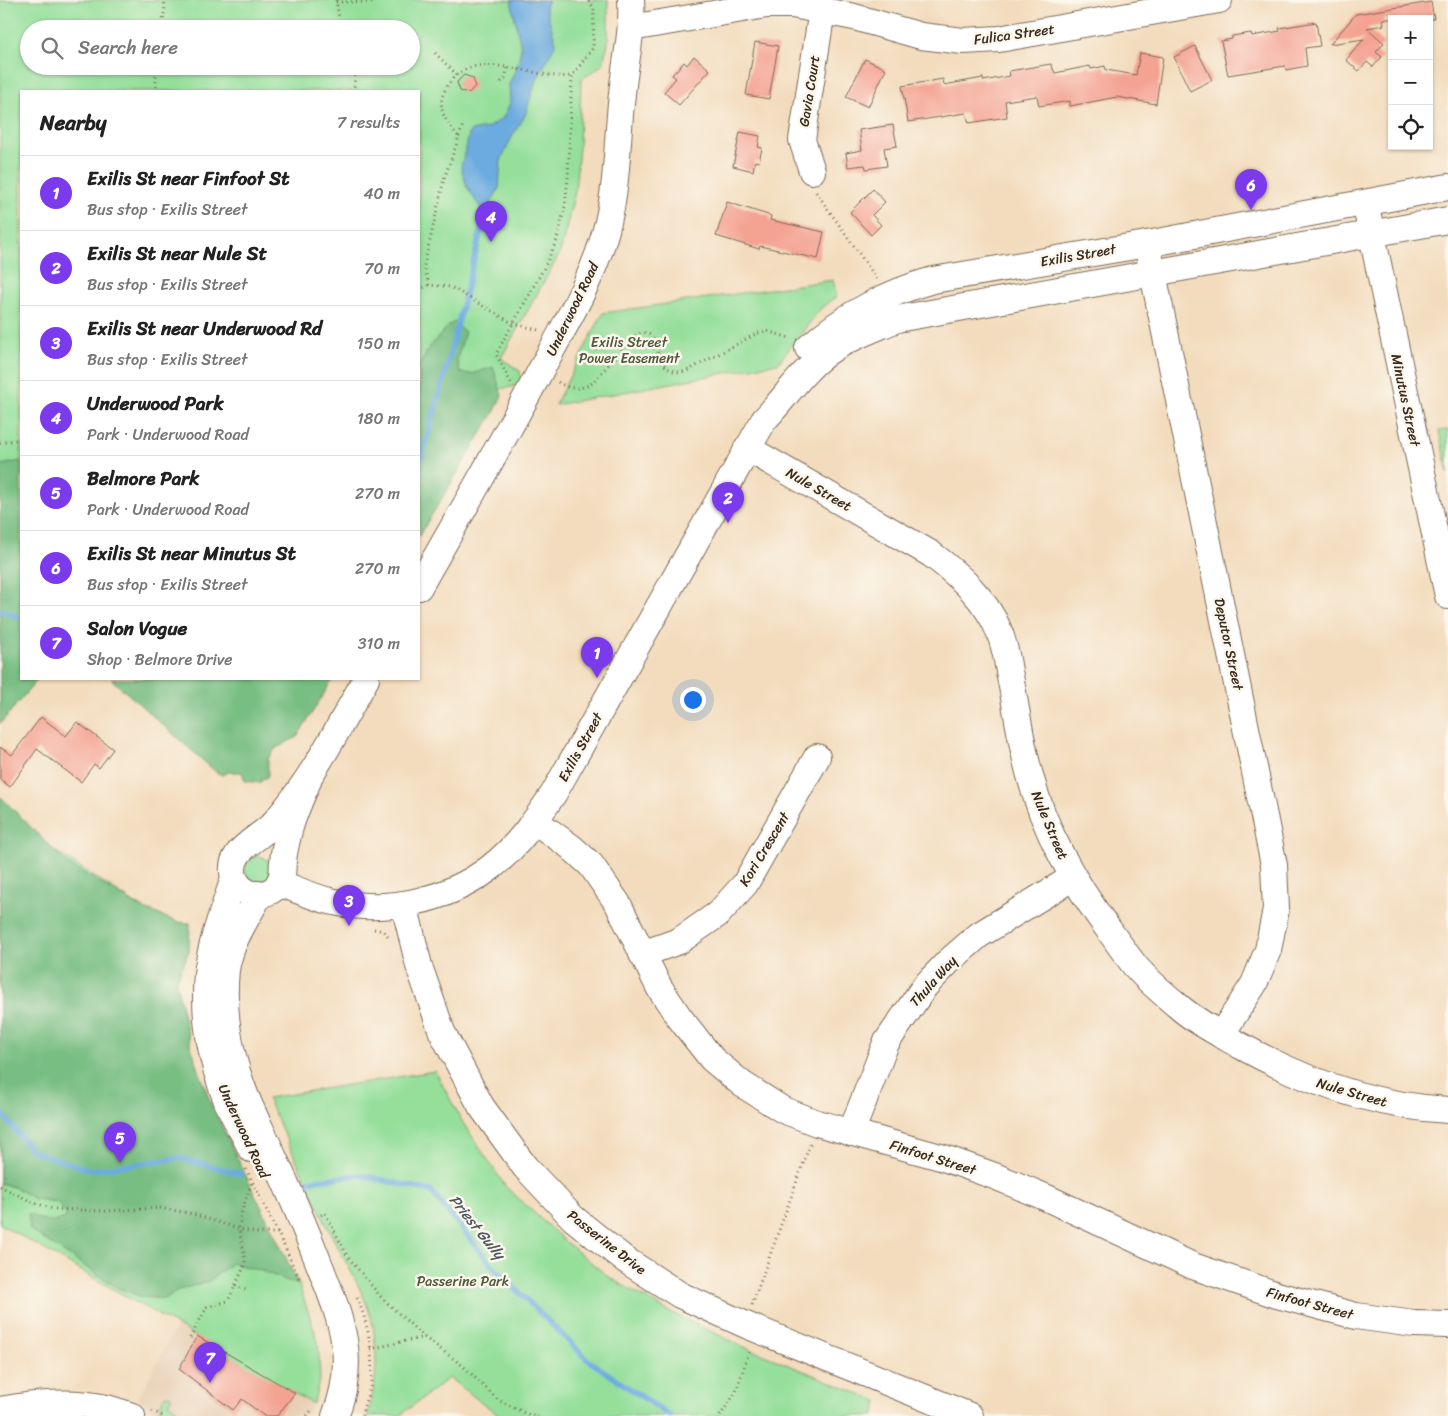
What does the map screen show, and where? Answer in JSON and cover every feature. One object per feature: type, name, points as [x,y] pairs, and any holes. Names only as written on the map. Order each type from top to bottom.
[{"type":"street","name":"Underwood Road","points":[[420,585],[537,379],[579,298],[598,253],[608,221],[615,182],[622,92],[631,28],[631,0]]},
{"type":"street","name":"Fulica Street","points":[[631,28],[766,5],[793,5],[822,10],[921,36],[963,41],[999,39],[1106,10],[1220,0]]},
{"type":"street","name":"Gavia Court","points":[[812,171],[802,140],[822,10]]},
{"type":"street","name":"Exilis Street","points":[[764,420],[766,406],[796,361],[809,346],[843,321],[879,300],[912,286],[933,280],[1147,244],[1448,187]]},
{"type":"street","name":"Minutus Street","points":[[1365,203],[1448,596]]},
{"type":"street","name":"Exilis Street","points":[[274,880],[328,900],[345,904],[373,906],[404,904],[434,896],[470,881],[490,868],[506,854],[535,821],[564,776],[764,420],[801,376],[833,348],[897,319],[1448,220]]},
{"type":"street","name":"Deputor Street","points":[[1147,244],[1274,865],[1276,909],[1268,950],[1254,984],[1221,1035]]},
{"type":"street","name":"Nule Street","points":[[747,448],[932,554],[968,586],[989,612],[999,631],[1005,651],[1029,773],[1048,826],[1072,878],[1137,968],[1179,1008],[1221,1035],[1274,1065],[1319,1084],[1368,1098],[1419,1109],[1448,1110]]},
{"type":"street","name":"Underwood Road","points":[[291,1229],[231,1049],[226,1015],[226,969],[235,938],[274,880],[288,833],[308,781],[365,680]]},
{"type":"street","name":"Kori Crescent","points":[[642,954],[679,941],[718,914],[745,884],[817,757]]},
{"type":"street","name":"Underwood Road","points":[[308,781],[273,824],[240,851],[235,858],[232,870],[234,878],[215,936],[207,974],[206,1016],[212,1056],[227,1101],[291,1229],[346,1301],[346,1382],[325,1411]]},
{"type":"street","name":"Finfoot Street","points":[[535,821],[591,865],[618,904],[659,987],[679,1017],[712,1059],[742,1084],[783,1110],[817,1123],[944,1158],[996,1176],[1193,1266],[1277,1295],[1356,1316],[1414,1324],[1448,1326]]},
{"type":"street","points":[[234,878],[240,887],[247,892],[274,880],[276,850],[268,845],[250,844]]},
{"type":"street","name":"Thula Way","points":[[851,1133],[886,1043],[925,986],[979,934],[1072,878]]},
{"type":"street","name":"Passerine Drive","points":[[404,904],[419,966],[442,1032],[481,1106],[525,1167],[573,1218],[624,1259],[680,1295],[746,1325],[970,1416]]},
{"type":"street","points":[[0,1410],[25,1406],[74,1404],[106,1408],[132,1416]]},
{"type":"path","points":[[163,20],[164,0]]},
{"type":"path","points":[[513,388],[496,354],[544,268],[557,240],[565,206],[568,178],[572,76],[593,48],[594,8],[588,0]]},
{"type":"path","points":[[339,20],[336,1],[374,2]]},
{"type":"path","points":[[435,53],[457,74]]},
{"type":"path","points":[[459,137],[448,125],[442,111],[442,97],[448,83],[457,74],[477,66],[490,65],[562,77],[572,76]]},
{"type":"path","points":[[501,82],[507,74],[508,68]]},
{"type":"path","points":[[156,75],[156,85],[158,90]]},
{"type":"path","points":[[354,90],[355,75]]},
{"type":"path","points":[[429,284],[424,266],[444,179],[464,125]]},
{"type":"path","points":[[812,171],[817,194],[877,280]]},
{"type":"path","points":[[420,264],[424,266]]},
{"type":"path","points":[[420,289],[429,284],[451,287],[512,324],[544,332]]},
{"type":"path","points":[[0,443],[20,439]]},
{"type":"path","points":[[372,929],[383,931],[392,940]]},
{"type":"path","points":[[748,1303],[752,1306],[817,1123]]},
{"type":"path","points":[[190,1338],[206,1307],[228,1301],[245,1265],[239,1229],[242,1210],[252,1182]]},
{"type":"path","points":[[0,1186],[32,1202],[53,1209],[104,1211],[161,1208],[193,1214],[258,1233],[291,1229],[325,1213],[348,1257],[381,1297],[424,1337],[462,1365],[498,1400],[527,1414],[538,1416]]},
{"type":"path","points":[[291,1229],[302,1285]]},
{"type":"path","points":[[235,1286],[246,1290]]},
{"type":"path","points":[[346,1301],[362,1308],[370,1349],[371,1383],[362,1416]]},
{"type":"path","points":[[370,1349],[424,1337]]},
{"type":"path","points":[[720,1416],[736,1392],[751,1346]]},
{"type":"path","points":[[307,1416],[325,1411]]},
{"type":"shaded area","points":[[177,1325],[313,1404],[305,1416],[161,1416],[138,1398]]},
{"type":"green space","points":[[0,0],[608,0],[608,44],[602,65],[581,80],[579,147],[575,192],[560,253],[501,358],[520,371],[521,379],[516,386],[420,404],[420,90],[20,90],[20,475],[0,478]]},
{"type":"green space","name":"Exilis Street Power Easement","points":[[833,280],[837,296],[821,308],[778,363],[555,405],[603,313]]},
{"type":"green space","points":[[454,322],[465,332],[457,359],[460,373],[472,374],[493,367],[502,395],[495,411],[420,534],[420,365],[429,348],[448,326]]},
{"type":"green space","points":[[1448,430],[1448,474],[1439,431]]},
{"type":"green space","points":[[20,461],[20,680],[37,680],[0,724],[0,465]]},
{"type":"green space","points":[[112,680],[332,680],[297,737],[275,749],[268,759],[268,776],[259,783],[245,781],[242,772],[229,772],[222,775],[216,772]]},
{"type":"green space","points":[[0,796],[68,864],[142,908],[177,922],[190,923],[189,950],[176,982],[190,1044],[210,1102],[299,1285],[232,1263],[209,1281],[178,1290],[165,1299],[142,1297],[118,1288],[30,1230],[28,1214],[43,1220],[52,1221],[57,1221],[67,1216],[57,1202],[34,1199],[16,1188],[0,1183]]},
{"type":"green space","points":[[0,815],[142,908],[177,922],[190,923],[189,950],[176,982],[190,1044],[210,1102],[299,1285],[318,1341],[320,1377],[313,1404],[0,1224]]},
{"type":"green space","points":[[258,856],[267,860],[271,869],[267,878],[258,882],[249,878],[245,869],[249,860]]},
{"type":"green space","name":"Passerine Park","points":[[435,1071],[463,1123],[506,1187],[566,1242],[610,1278],[668,1311],[744,1347],[878,1401],[874,1416],[500,1416],[449,1378],[399,1416],[367,1416],[374,1385],[376,1365],[374,1333],[368,1308],[267,1098]]},
{"type":"green space","points":[[170,1395],[172,1397],[168,1403],[185,1416],[171,1416],[159,1408],[165,1396]]},
{"type":"water","points":[[511,0],[549,0],[545,6],[556,43],[535,83],[525,116],[514,133],[501,160],[499,188],[485,215],[467,187],[461,167],[470,131],[487,128],[503,118],[510,103],[509,84],[518,64],[521,48]]},
{"type":"building","points":[[1431,2],[1434,19],[1433,15],[1388,15],[1388,19],[1383,19],[1384,25],[1367,28],[1384,43],[1376,52],[1382,57],[1373,67],[1367,62],[1359,71],[1346,60],[1364,39],[1330,44],[1356,14]]},
{"type":"building","points":[[1316,22],[1320,46],[1305,48],[1307,66],[1286,70],[1285,66],[1228,75],[1221,41],[1232,39],[1232,36],[1251,33],[1252,36],[1280,31],[1279,28]]},
{"type":"building","points":[[755,42],[778,46],[769,99],[746,95]]},
{"type":"building","points":[[1195,46],[1212,80],[1190,91],[1174,57]]},
{"type":"building","points":[[1140,53],[1163,57],[1156,104],[1117,97],[1070,106],[1070,101],[1039,106],[1037,96],[1005,101],[1007,117],[969,123],[966,113],[908,122],[902,86],[943,79],[944,85],[983,78],[983,81],[1010,76],[1009,71],[1051,64],[1055,73],[1090,66],[1091,69],[1105,66],[1106,70],[1136,75]]},
{"type":"building","points":[[694,56],[710,70],[679,105],[664,92],[676,78],[672,75],[684,62],[687,65]]},
{"type":"building","points":[[865,59],[886,69],[868,107],[846,97]]},
{"type":"building","points":[[464,75],[473,78],[475,86],[469,93],[460,91],[457,82]]},
{"type":"building","points":[[893,125],[897,146],[884,148],[887,166],[866,169],[865,165],[848,167],[846,153],[862,150],[859,130]]},
{"type":"building","points":[[740,132],[760,136],[758,147],[762,148],[759,162],[755,161],[753,171],[733,166]]},
{"type":"building","points":[[873,189],[885,202],[872,215],[881,225],[871,235],[850,212]]},
{"type":"building","points":[[727,202],[771,216],[770,220],[824,232],[818,259],[760,246],[759,249],[716,236]]},
{"type":"building","points":[[41,717],[66,736],[77,722],[113,749],[99,768],[94,764],[81,782],[37,749],[10,787],[0,779],[0,747],[12,755]]},
{"type":"building","points":[[197,1336],[295,1393],[277,1416],[264,1416],[242,1399],[233,1410],[179,1369]]},
{"type":"waterway","points":[[420,457],[449,359],[485,215]]},
{"type":"waterway","points":[[0,611],[20,618]]},
{"type":"waterway","name":"Priest Gully","points":[[0,1111],[32,1151],[91,1170],[180,1158],[241,1174]]},
{"type":"waterway","name":"Priest Gully","points":[[307,1181],[361,1175],[431,1191],[493,1267],[588,1360],[670,1416]]},
{"type":"place","name":"Exilis St near Minutus St","points":[[1251,210]]},
{"type":"place","name":"Underwood Park","points":[[491,242]]},
{"type":"place","name":"Exilis St near Nule St","points":[[728,523]]},
{"type":"place","name":"Exilis St near Finfoot St","points":[[597,678]]},
{"type":"place","name":"Exilis St near Underwood Rd","points":[[349,926]]},
{"type":"place","name":"Belmore Park","points":[[120,1163]]},
{"type":"place","name":"Salon Vogue","points":[[210,1383]]}]
